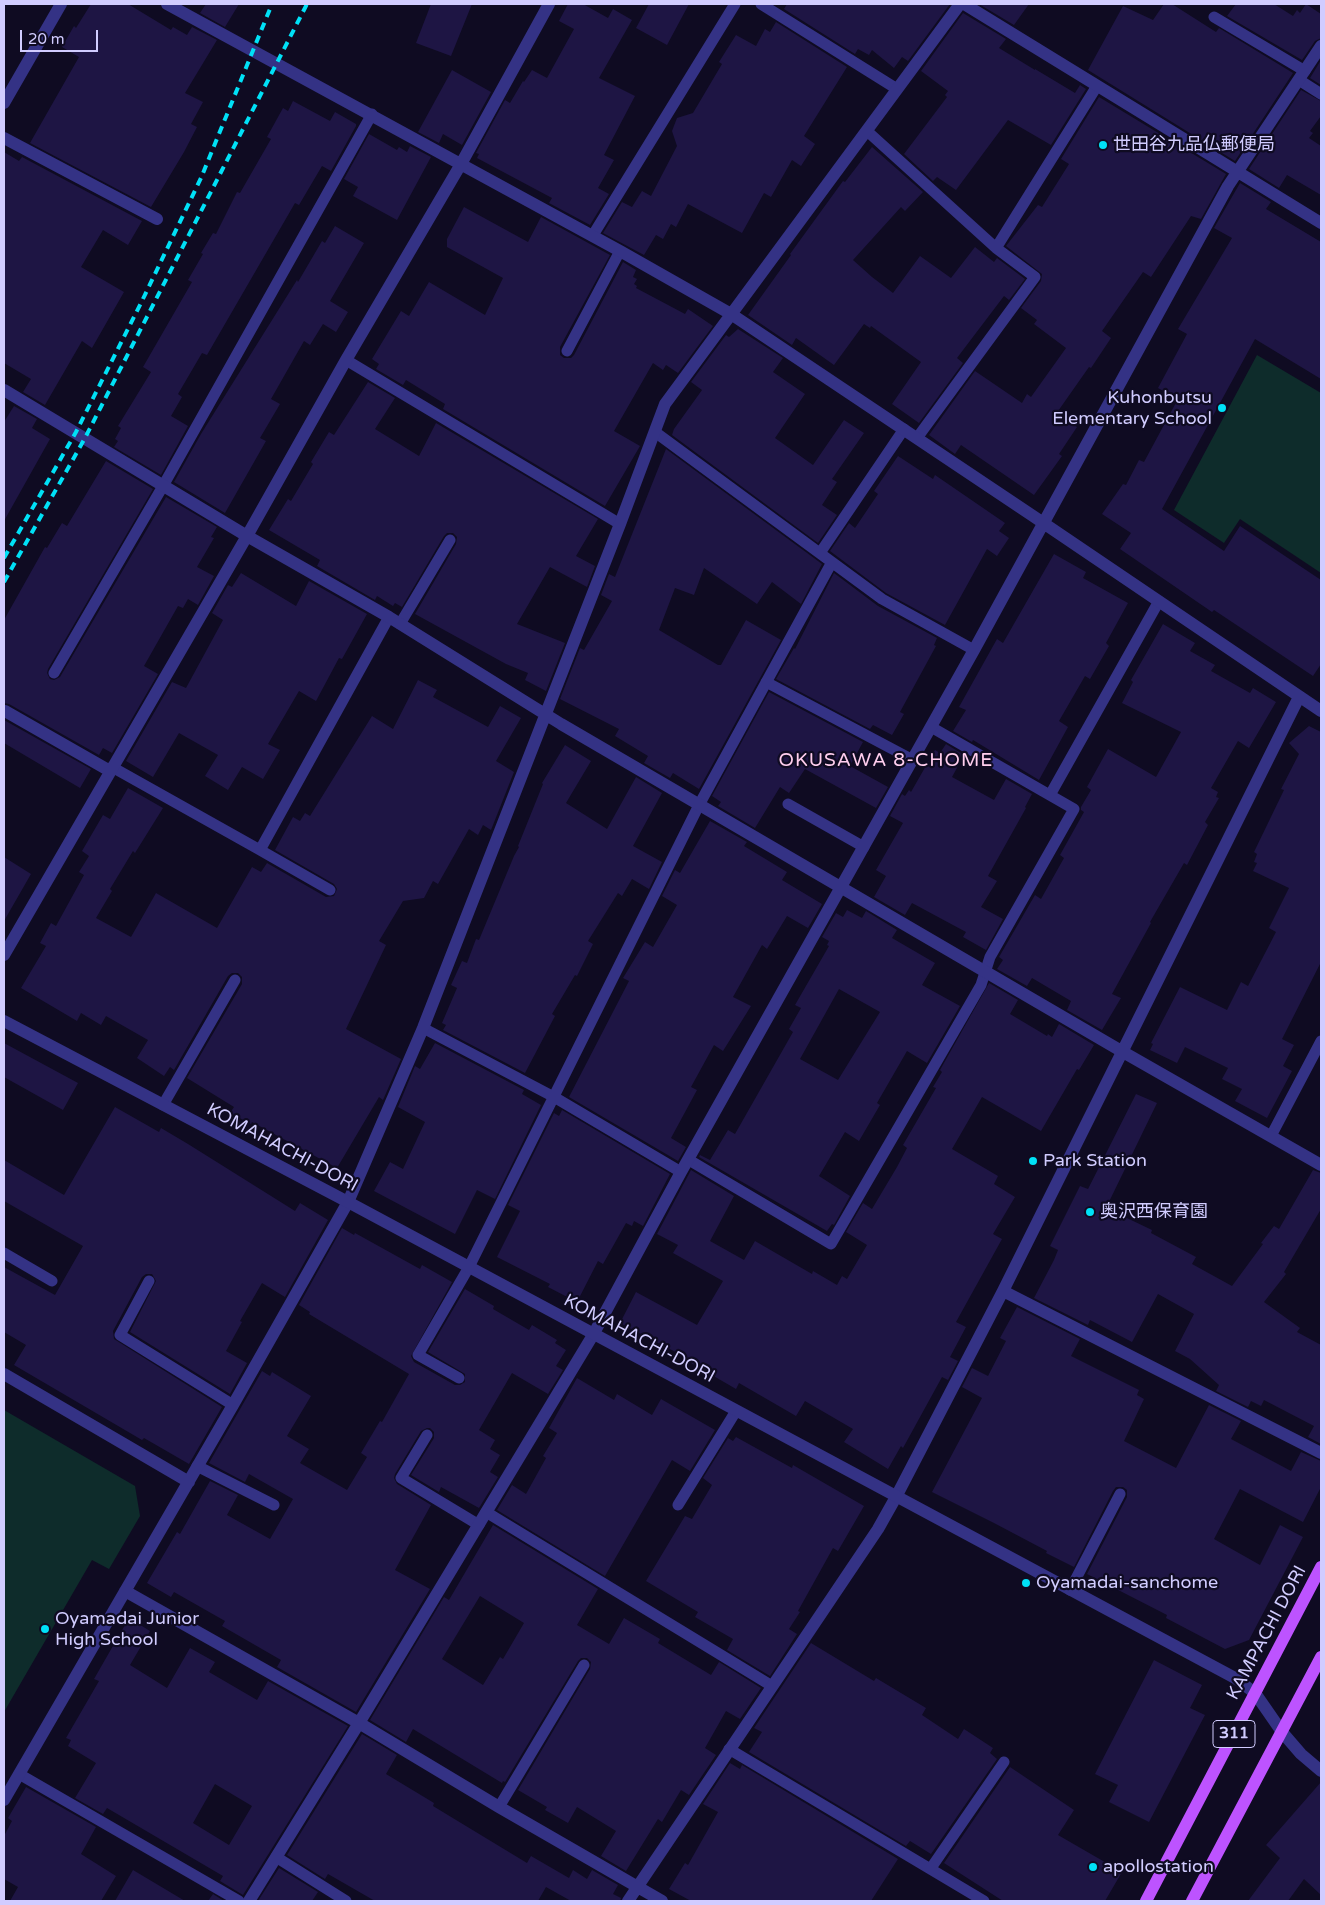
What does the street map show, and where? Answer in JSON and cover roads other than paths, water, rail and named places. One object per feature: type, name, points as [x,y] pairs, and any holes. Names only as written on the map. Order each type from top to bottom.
[{"type":"main road","name":"KAMPACHI DORI","points":[[1146,1901],[1321,1567]]},
{"type":"main road","name":"311","points":[[1192,1901],[1321,1657]]},
{"type":"street","points":[[4,103],[61,4]]},
{"type":"street","points":[[167,4],[592,235],[730,314],[1044,523],[1299,697],[1320,709]]},
{"type":"street","points":[[4,955],[247,536],[346,360],[461,164],[549,4]]},
{"type":"street","points":[[4,1800],[233,1405],[348,1202],[423,1028],[656,432],[665,404],[960,4]]},
{"type":"street","points":[[964,4],[1321,223]]},
{"type":"street","points":[[249,1901],[360,1723],[593,1335],[681,1172],[974,650],[1228,186],[1321,46]]},
{"type":"street","points":[[4,138],[157,219]]},
{"type":"street","points":[[4,390],[247,536],[389,617],[545,715],[1123,1052],[1321,1165]]},
{"type":"street","points":[[628,1901],[878,1529],[896,1497],[1003,1291],[1299,697]]},
{"type":"street","points":[[5,711],[111,769]]},
{"type":"street","name":"KOMAHACHI-DORI","points":[[4,1021],[348,1202],[1235,1678],[1255,1692]]},
{"type":"street","points":[[1003,1291],[1321,1453]]},
{"type":"street","points":[[4,1374],[188,1482]]},
{"type":"street","points":[[125,1591],[360,1723],[499,1807],[662,1901]]},
{"type":"street","points":[[1255,1692],[1282,1732],[1301,1754],[1321,1771]]},
{"type":"lane","points":[[592,235],[735,4]]},
{"type":"lane","points":[[761,4],[897,89]]},
{"type":"lane","points":[[1214,17],[1302,75],[1321,94]]},
{"type":"lane","points":[[996,248],[1097,86]]},
{"type":"lane","points":[[54,673],[163,486],[372,114]]},
{"type":"lane","points":[[867,131],[996,248],[1035,277],[917,438]]},
{"type":"lane","points":[[567,351],[620,251]]},
{"type":"lane","points":[[346,360],[620,524]]},
{"type":"lane","points":[[820,553],[904,429]]},
{"type":"lane","points":[[656,432],[882,599],[974,650]]},
{"type":"lane","points":[[400,624],[450,540]]},
{"type":"lane","points":[[459,1378],[418,1356],[469,1267],[699,805],[832,562]]},
{"type":"lane","points":[[1050,795],[1159,601]]},
{"type":"lane","points":[[260,850],[389,617]]},
{"type":"lane","points":[[766,682],[913,760]]},
{"type":"lane","points":[[689,1160],[831,1244],[981,985],[990,957],[1074,809],[931,727]]},
{"type":"lane","points":[[111,769],[330,890]]},
{"type":"lane","points":[[788,804],[864,847]]},
{"type":"lane","points":[[163,1105],[235,980]]},
{"type":"lane","points":[[423,1028],[554,1097],[681,1172]]},
{"type":"lane","points":[[1271,1136],[1321,1041]]},
{"type":"lane","points":[[4,1253],[52,1281]]},
{"type":"lane","points":[[149,1282],[120,1335],[233,1405]]},
{"type":"lane","points":[[678,1505],[736,1411]]},
{"type":"lane","points":[[427,1435],[401,1478],[479,1525]]},
{"type":"lane","points":[[197,1466],[274,1505]]},
{"type":"lane","points":[[1070,1590],[1120,1494]]},
{"type":"lane","points":[[486,1512],[772,1686]]},
{"type":"lane","points":[[499,1807],[584,1665]]},
{"type":"lane","points":[[729,1749],[984,1901]]},
{"type":"lane","points":[[931,1868],[1004,1762]]},
{"type":"lane","points":[[19,1774],[239,1901]]},
{"type":"lane","points":[[276,1858],[346,1901]]},
{"type":"railway","points":[[4,558],[76,432],[141,303],[201,178],[272,4]]},
{"type":"railway","points":[[4,582],[85,438],[307,4]]},
{"type":"place","name":"世田谷九品仏郵便局","points":[[1103,145]]},
{"type":"place","name":"Kuhonbutsu Elementary School","points":[[1222,408]]},
{"type":"place","name":"Park Station","points":[[1033,1161]]},
{"type":"place","name":"奥沢西保育園","points":[[1090,1212]]},
{"type":"place","name":"Oyamadai-sanchome","points":[[1026,1583]]},
{"type":"place","name":"Oyamadai Junior High School","points":[[45,1629]]},
{"type":"place","name":"apollostation","points":[[1093,1867]]},
{"type":"district","name":"OKUSAWA 8-CHOME","points":[[886,761]]}]
